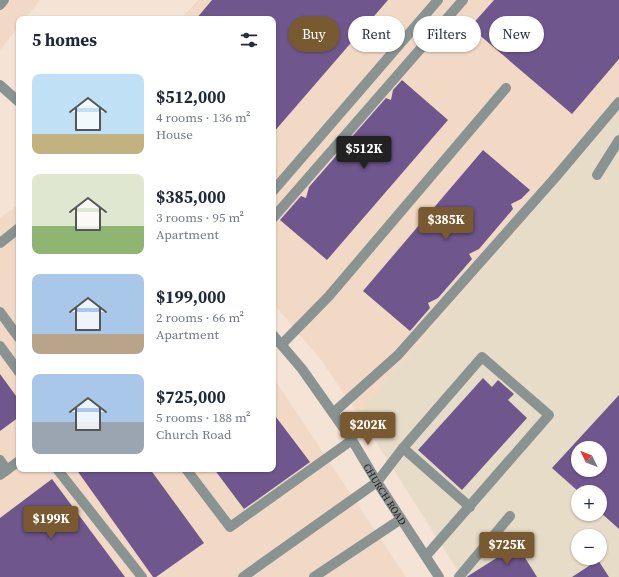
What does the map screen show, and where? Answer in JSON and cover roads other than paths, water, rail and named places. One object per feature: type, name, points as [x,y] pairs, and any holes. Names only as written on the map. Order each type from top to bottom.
[{"type":"street","points":[[0,5],[4,0]]},
{"type":"street","points":[[276,188],[438,0]]},
{"type":"street","points":[[276,215],[463,0]]},
{"type":"street","points":[[0,85],[16,99]]},
{"type":"street","points":[[282,344],[329,296],[506,88]]},
{"type":"street","points":[[332,413],[398,355],[554,179],[619,102]]},
{"type":"street","points":[[598,175],[619,140]]},
{"type":"street","points":[[0,243],[16,230]]},
{"type":"street","points":[[0,312],[16,334]]},
{"type":"street","name":"CHURCH ROAD","points":[[276,338],[302,369],[352,440],[377,482],[439,577]]},
{"type":"street","points":[[0,346],[16,368]]},
{"type":"street","points":[[243,577],[377,482],[403,448],[482,357],[549,415],[426,556]]},
{"type":"street","points":[[188,472],[230,527],[352,440]]},
{"type":"street","points":[[403,448],[470,506]]},
{"type":"street","points":[[0,460],[4,473],[16,463]]},
{"type":"street","points":[[60,472],[142,577]]},
{"type":"street","points":[[459,577],[510,516]]},
{"type":"street","points":[[314,577],[401,519]]}]
